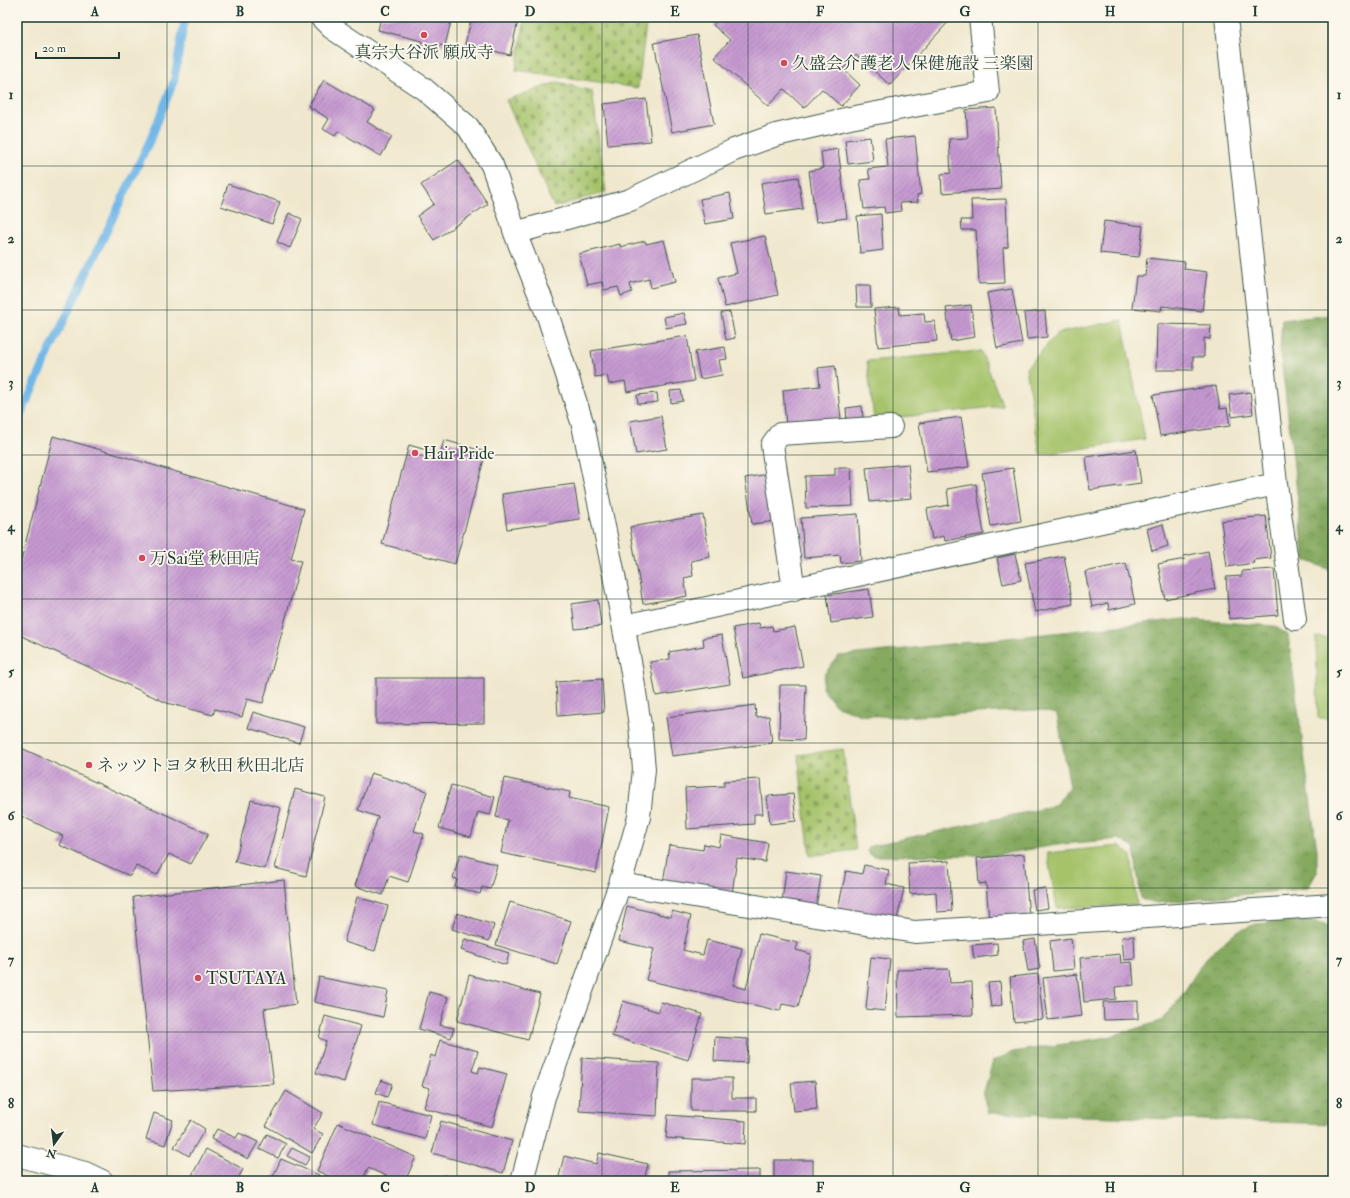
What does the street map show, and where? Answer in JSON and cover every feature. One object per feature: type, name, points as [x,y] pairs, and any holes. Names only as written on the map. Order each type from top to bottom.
[{"type":"street","points":[[320,17],[332,28],[424,89],[468,127],[492,165],[515,234],[548,316],[583,425],[624,626],[640,725],[644,769],[639,817],[620,884],[544,1097],[522,1181]]},
{"type":"street","points":[[515,234],[630,200],[734,150],[776,135],[850,118],[988,92],[980,17]]},
{"type":"street","points":[[1226,17],[1276,484],[1295,619]]},
{"type":"street","points":[[794,590],[772,445],[780,434],[891,427]]},
{"type":"street","points":[[624,626],[1276,484]]},
{"type":"street","points":[[620,884],[915,932],[1333,905]]},
{"type":"street","points":[[17,1155],[85,1173],[102,1181]]},
{"type":"green space","points":[[525,17],[647,17],[638,88],[516,70]]},
{"type":"green space","points":[[558,82],[592,91],[606,192],[554,207],[506,100]]},
{"type":"green space","points":[[1333,315],[1333,571],[1305,560],[1280,348],[1282,320]]},
{"type":"green space","points":[[1122,320],[1145,439],[1040,455],[1026,368],[1058,333]]},
{"type":"green space","points":[[981,351],[1003,406],[874,420],[867,361]]},
{"type":"green space","points":[[1184,619],[1274,626],[1288,635],[1317,850],[1317,872],[1308,888],[1157,903],[1141,899],[1134,848],[1119,839],[1063,844],[995,855],[872,856],[867,852],[870,846],[1046,808],[1056,804],[1070,787],[1057,714],[1037,710],[896,717],[861,715],[835,705],[822,688],[825,673],[839,656]]},
{"type":"green space","points":[[1316,637],[1333,638],[1333,718],[1318,718]]},
{"type":"green space","points":[[843,749],[856,850],[810,856],[798,755]]},
{"type":"green space","points":[[1119,846],[1131,855],[1137,905],[1057,908],[1047,853]]},
{"type":"green space","points":[[1302,920],[1330,926],[1333,930],[1333,1124],[988,1113],[983,1095],[993,1061],[1013,1052],[1108,1037],[1161,1021],[1179,1000],[1205,959],[1234,933],[1256,924]]},
{"type":"building","name":"真宗大谷派 願成寺","points":[[381,17],[452,17],[445,46],[440,45],[438,50],[421,46],[422,41],[378,30]]},
{"type":"building","name":"真宗大谷派 願成寺","points":[[472,17],[519,17],[510,55],[465,44]]},
{"type":"building","name":"久盛会介護老人保健施設 三楽園","points":[[720,17],[815,17],[818,20],[821,17],[953,17],[890,85],[856,55],[843,69],[860,85],[841,106],[822,89],[804,108],[784,89],[768,106],[714,57],[730,40],[713,25]]},
{"type":"building","points":[[697,35],[714,124],[672,132],[654,43]]},
{"type":"building","points":[[324,80],[375,110],[367,122],[392,137],[381,156],[338,131],[335,136],[323,129],[329,119],[308,106]]},
{"type":"building","points":[[646,99],[651,141],[608,145],[604,104]]},
{"type":"building","points":[[996,108],[1001,189],[942,193],[941,174],[951,173],[949,139],[968,138],[966,110]]},
{"type":"building","points":[[915,136],[921,194],[917,195],[918,202],[900,203],[901,211],[885,213],[884,207],[864,209],[860,180],[870,179],[868,169],[888,167],[885,139]]},
{"type":"building","points":[[870,137],[873,161],[848,164],[845,140]]},
{"type":"building","points":[[838,149],[847,218],[816,222],[809,171],[823,168],[821,152]]},
{"type":"building","points":[[458,160],[488,204],[434,240],[417,216],[434,204],[421,185]]},
{"type":"building","points":[[798,177],[803,209],[766,214],[761,183]]},
{"type":"building","points":[[228,184],[280,202],[272,224],[221,206]]},
{"type":"building","points":[[730,193],[734,219],[705,224],[700,199]]},
{"type":"building","points":[[1006,199],[1008,247],[1003,248],[1005,283],[979,284],[976,230],[962,230],[961,220],[972,220],[971,200]]},
{"type":"building","points":[[289,213],[302,219],[290,248],[277,242]]},
{"type":"building","points":[[881,214],[883,250],[860,253],[857,216]]},
{"type":"building","points":[[1104,221],[1143,226],[1139,257],[1100,253]]},
{"type":"building","points":[[765,236],[778,295],[725,307],[718,278],[737,273],[730,243]]},
{"type":"building","points":[[664,240],[675,282],[651,288],[649,279],[630,284],[632,292],[621,296],[618,287],[604,290],[602,282],[587,285],[579,254],[620,244],[620,247],[645,241],[646,244]]},
{"type":"building","points":[[1147,258],[1185,262],[1184,269],[1207,272],[1202,311],[1162,306],[1161,311],[1132,308],[1136,276],[1145,276]]},
{"type":"building","points":[[856,285],[870,285],[871,307],[857,307]]},
{"type":"building","points":[[1012,289],[1022,343],[997,348],[987,293]]},
{"type":"building","points":[[971,305],[975,337],[951,341],[946,308]]},
{"type":"building","points":[[899,307],[900,315],[924,313],[925,322],[935,321],[937,341],[878,347],[874,309]]},
{"type":"building","points":[[1045,311],[1047,337],[1027,339],[1024,313]]},
{"type":"building","points":[[730,312],[735,338],[726,340],[721,313]]},
{"type":"building","points":[[684,313],[687,324],[666,328],[664,317]]},
{"type":"building","points":[[1157,324],[1211,325],[1210,339],[1204,338],[1204,357],[1193,357],[1193,370],[1156,370]]},
{"type":"building","points":[[687,336],[694,381],[627,392],[625,381],[609,384],[607,375],[595,377],[591,351]]},
{"type":"building","points":[[725,347],[727,359],[719,360],[722,375],[700,379],[695,352]]},
{"type":"building","points":[[835,366],[841,419],[786,425],[783,390],[820,386],[818,368]]},
{"type":"building","points":[[1216,386],[1220,409],[1227,408],[1230,426],[1160,436],[1153,395]]},
{"type":"building","points":[[681,390],[683,401],[671,403],[670,391]]},
{"type":"building","points":[[1250,392],[1253,414],[1232,417],[1229,395]]},
{"type":"building","points":[[657,393],[658,402],[638,404],[637,395]]},
{"type":"building","points":[[862,406],[863,421],[847,422],[846,408]]},
{"type":"building","points":[[661,416],[667,449],[636,454],[630,421]]},
{"type":"building","points":[[961,417],[969,467],[927,472],[919,423]]},
{"type":"building","points":[[53,436],[304,509],[291,559],[301,561],[263,703],[247,699],[242,717],[215,709],[213,715],[167,703],[17,634],[17,576]]},
{"type":"building","points":[[444,440],[486,452],[455,564],[382,544],[409,445],[440,454]]},
{"type":"building","points":[[1136,450],[1141,483],[1090,490],[1086,457]]},
{"type":"building","points":[[908,464],[912,498],[870,502],[866,468]]},
{"type":"building","points":[[835,468],[851,468],[853,506],[806,508],[805,476],[835,475]]},
{"type":"building","points":[[1013,468],[1021,521],[991,526],[982,473]]},
{"type":"building","points":[[768,474],[776,521],[752,524],[745,478]]},
{"type":"building","points":[[574,484],[580,519],[507,529],[502,494]]},
{"type":"building","points":[[976,484],[984,534],[945,541],[944,536],[932,539],[927,509],[949,505],[947,489]]},
{"type":"building","points":[[858,514],[861,561],[841,563],[840,555],[804,558],[801,518]]},
{"type":"building","points":[[703,515],[710,557],[691,561],[693,576],[684,578],[687,596],[643,604],[630,527]]},
{"type":"building","points":[[1266,516],[1271,558],[1253,560],[1254,563],[1227,567],[1221,521]]},
{"type":"building","points":[[1163,524],[1168,546],[1152,551],[1147,529]]},
{"type":"building","points":[[1208,551],[1215,589],[1165,599],[1158,564],[1185,559],[1184,556]]},
{"type":"building","points":[[1015,554],[1021,580],[1003,584],[997,558]]},
{"type":"building","points":[[1064,556],[1073,604],[1035,612],[1025,563]]},
{"type":"building","points":[[1126,563],[1135,604],[1109,610],[1108,603],[1092,607],[1085,572]]},
{"type":"building","points":[[1274,569],[1278,615],[1229,619],[1226,577],[1242,576],[1242,571]]},
{"type":"building","points":[[869,589],[873,617],[831,623],[827,595]]},
{"type":"building","points":[[598,600],[601,626],[575,629],[572,604]]},
{"type":"building","points":[[759,623],[760,628],[772,626],[773,631],[795,627],[803,666],[743,678],[733,628]]},
{"type":"building","points":[[722,635],[730,684],[656,696],[650,662],[670,659],[669,652],[704,646],[703,638]]},
{"type":"building","points":[[376,678],[484,678],[484,723],[376,724]]},
{"type":"building","points":[[602,679],[604,712],[558,716],[556,682]]},
{"type":"building","points":[[780,685],[806,685],[804,740],[779,739]]},
{"type":"building","points":[[755,705],[756,717],[769,716],[772,743],[672,756],[666,717]]},
{"type":"building","points":[[253,712],[304,727],[299,743],[248,728]]},
{"type":"building","points":[[17,746],[208,834],[191,864],[169,854],[157,875],[136,866],[130,876],[59,845],[63,836],[17,814]]},
{"type":"building","points":[[371,773],[427,791],[414,831],[424,834],[408,882],[389,876],[383,895],[355,886],[378,817],[358,810]]},
{"type":"building","points":[[504,778],[570,792],[569,798],[609,807],[596,873],[501,853],[508,820],[496,817]]},
{"type":"building","points":[[760,779],[763,814],[754,814],[754,824],[687,829],[685,788],[724,786],[724,781]]},
{"type":"building","points":[[451,785],[495,797],[490,815],[478,812],[471,837],[439,828]]},
{"type":"building","points":[[295,789],[325,797],[306,876],[275,868]]},
{"type":"building","points":[[793,794],[796,821],[770,824],[767,796]]},
{"type":"building","points":[[251,800],[281,808],[265,869],[235,862]]},
{"type":"building","points":[[721,835],[768,843],[765,862],[737,858],[732,894],[663,883],[669,845],[703,850],[704,844],[719,847]]},
{"type":"building","points":[[460,854],[497,865],[490,889],[482,887],[480,894],[455,887],[457,879],[453,878]]},
{"type":"building","points":[[1024,854],[1029,918],[989,921],[986,883],[979,884],[977,858]]},
{"type":"building","points":[[949,861],[952,911],[937,912],[936,892],[910,894],[908,863]]},
{"type":"building","points":[[864,865],[889,870],[886,884],[904,888],[897,920],[838,909],[846,871],[862,874]]},
{"type":"building","points":[[786,871],[821,876],[816,907],[782,901]]},
{"type":"building","points":[[284,880],[296,1004],[264,1009],[274,1084],[153,1091],[133,897]]},
{"type":"building","points":[[1045,888],[1048,908],[1035,910],[1032,890]]},
{"type":"building","points":[[357,897],[388,906],[375,951],[344,942]]},
{"type":"building","points":[[510,902],[571,921],[557,964],[496,945]]},
{"type":"building","points":[[627,906],[671,917],[672,911],[691,916],[683,950],[703,955],[707,940],[742,948],[733,985],[746,989],[759,934],[798,943],[796,950],[811,954],[798,1007],[782,1004],[780,1011],[646,980],[654,949],[619,941]]},
{"type":"building","points":[[457,913],[494,925],[489,941],[452,929]]},
{"type":"building","points":[[1134,936],[1135,959],[1124,960],[1122,937]]},
{"type":"building","points":[[1071,938],[1074,969],[1053,971],[1050,941]]},
{"type":"building","points":[[465,939],[509,953],[506,965],[461,950]]},
{"type":"building","points":[[1035,939],[1040,969],[1028,971],[1023,941]]},
{"type":"building","points":[[997,943],[998,955],[974,958],[972,945]]},
{"type":"building","points":[[1120,954],[1121,963],[1132,962],[1134,985],[1115,987],[1116,999],[1084,1002],[1080,958]]},
{"type":"building","points":[[871,957],[890,959],[885,1011],[866,1009]]},
{"type":"building","points":[[949,969],[950,983],[972,982],[973,1015],[898,1017],[897,970]]},
{"type":"building","points":[[1038,974],[1043,1019],[1014,1022],[1010,977]]},
{"type":"building","points":[[1077,974],[1082,1016],[1048,1020],[1043,978]]},
{"type":"building","points":[[469,975],[540,994],[528,1040],[457,1021]]},
{"type":"building","points":[[319,977],[388,991],[383,1017],[314,1002]]},
{"type":"building","points":[[1000,982],[1002,1005],[991,1007],[988,983]]},
{"type":"building","points":[[429,992],[448,997],[440,1025],[454,1028],[451,1038],[419,1029]]},
{"type":"building","points":[[623,1001],[659,1012],[661,1002],[702,1014],[688,1060],[612,1036]]},
{"type":"building","points":[[1138,1001],[1138,1019],[1104,1020],[1103,1002]]},
{"type":"building","points":[[325,1016],[361,1026],[344,1082],[316,1073],[326,1041],[319,1038]]},
{"type":"building","points":[[715,1037],[748,1039],[747,1063],[714,1061]]},
{"type":"building","points":[[440,1040],[478,1051],[472,1071],[478,1073],[480,1067],[507,1074],[492,1127],[424,1108],[430,1088],[422,1086],[431,1055],[435,1057]]},
{"type":"building","points":[[582,1058],[659,1063],[657,1116],[579,1111]]},
{"type":"building","points":[[691,1078],[732,1078],[732,1098],[756,1098],[756,1111],[691,1111]]},
{"type":"building","points":[[381,1080],[392,1084],[387,1097],[376,1093]]},
{"type":"building","points":[[815,1081],[817,1109],[794,1111],[791,1083]]},
{"type":"building","points":[[286,1091],[323,1113],[313,1129],[323,1134],[312,1153],[266,1126]]},
{"type":"building","points":[[379,1102],[431,1115],[425,1139],[373,1125]]},
{"type":"building","points":[[154,1113],[173,1120],[165,1145],[146,1139]]},
{"type":"building","points":[[668,1115],[746,1121],[745,1144],[666,1138]]},
{"type":"building","points":[[191,1120],[205,1129],[189,1156],[174,1147]]},
{"type":"building","points":[[441,1121],[512,1141],[503,1173],[432,1153]]},
{"type":"building","points":[[338,1123],[416,1157],[405,1181],[398,1181],[368,1168],[362,1181],[340,1181],[317,1171]]},
{"type":"building","points":[[217,1129],[236,1138],[239,1133],[258,1142],[248,1159],[211,1139]]},
{"type":"building","points":[[267,1134],[286,1144],[278,1158],[259,1149]]},
{"type":"building","points":[[292,1148],[310,1157],[305,1165],[287,1156]]},
{"type":"building","points":[[206,1149],[243,1169],[237,1181],[189,1181]]},
{"type":"building","points":[[599,1153],[648,1164],[644,1181],[558,1181],[564,1156],[596,1164]]},
{"type":"building","points":[[281,1159],[319,1175],[317,1181],[271,1181]]},
{"type":"building","points":[[774,1160],[813,1160],[813,1181],[774,1181]]},
{"type":"building","points":[[760,1170],[760,1181],[669,1181],[668,1171]]},
{"type":"building","points":[[444,1176],[465,1180],[465,1181],[443,1181]]},
{"type":"waterway","points":[[17,423],[151,138],[174,81],[185,17]]},
{"type":"place","name":"真宗大谷派 願成寺","points":[[424,35]]},
{"type":"place","name":"久盛会介護老人保健施設 三楽園","points":[[784,63]]},
{"type":"place","name":"Hair Pride","points":[[415,453]]},
{"type":"place","name":"万Sai堂 秋田店","points":[[142,558]]},
{"type":"place","name":"ネッツトヨタ秋田 秋田北店","points":[[89,765]]},
{"type":"place","name":"TSUTAYA","points":[[198,978]]}]
